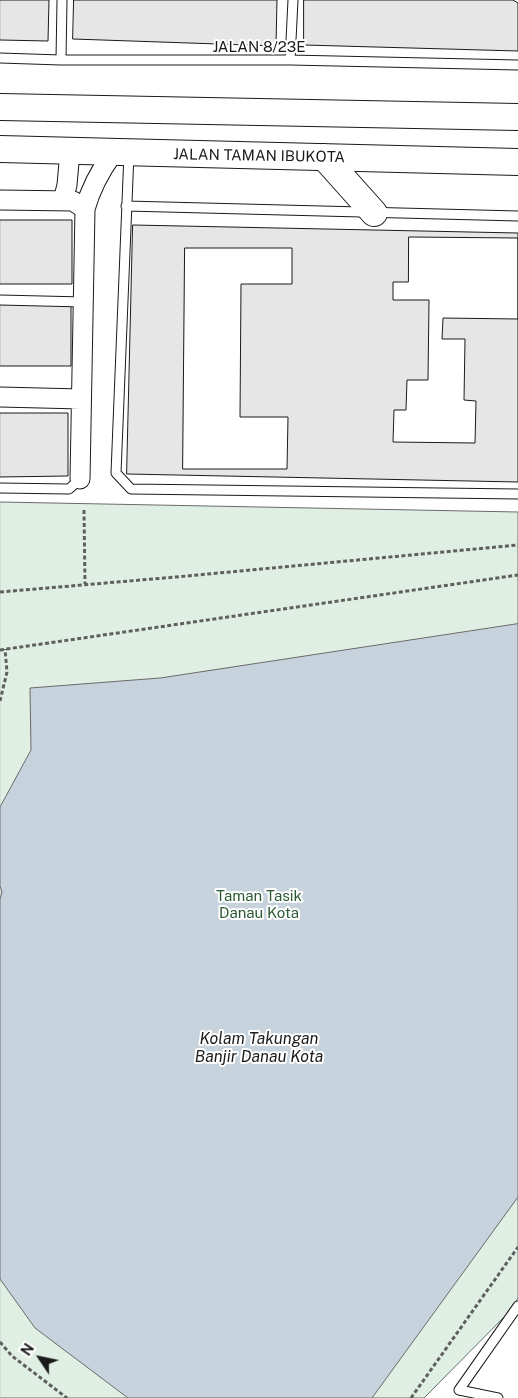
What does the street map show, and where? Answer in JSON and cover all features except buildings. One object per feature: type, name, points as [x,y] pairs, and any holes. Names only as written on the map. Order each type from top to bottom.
[{"type":"main road","points":[[0,107],[518,117]]},
{"type":"main road","name":"JALAN TAMAN IBUKOTA","points":[[0,149],[518,162]]},
{"type":"main road","points":[[324,157],[374,213]]},
{"type":"street","points":[[63,202],[67,185],[70,151]]},
{"type":"street","points":[[80,479],[85,209],[90,190],[98,174],[121,153]]},
{"type":"street","points":[[0,200],[73,201],[85,209]]},
{"type":"street","points":[[0,397],[81,399]]},
{"type":"lane","points":[[60,60],[62,0]]},
{"type":"lane","points":[[290,60],[293,0]]},
{"type":"lane","name":"JALAN 8/23E","points":[[0,58],[60,60],[290,60],[518,65]]},
{"type":"lane","points":[[121,153],[126,206],[116,473],[131,489],[518,494]]},
{"type":"lane","points":[[126,206],[518,216]]},
{"type":"lane","points":[[0,300],[84,302]]},
{"type":"lane","points":[[0,488],[68,489],[80,479]]},
{"type":"lane","points":[[498,1398],[458,1390],[518,1306]]},
{"type":"path","points":[[84,510],[86,584]]},
{"type":"path","points":[[0,592],[518,545]]},
{"type":"path","points":[[0,650],[518,575]]},
{"type":"path","points":[[0,701],[7,672],[5,649]]},
{"type":"path","points":[[411,1398],[518,1247]]},
{"type":"path","points":[[0,1342],[12,1356],[67,1398]]},
{"type":"green space","name":"Kolam Takungan Banjir Danau Kota","points":[[0,502],[518,512],[518,1298],[511,1310],[424,1398],[0,1398]]},
{"type":"water","name":"Kolam Takungan Banjir Danau Kota","points":[[518,624],[518,1197],[372,1398],[128,1398],[35,1328],[0,1279],[0,899],[2,892],[0,886],[0,807],[31,750],[30,688],[160,678]]},
{"type":"park label","name":"Taman Tasik Danau Kota","points":[[259,904]]}]
